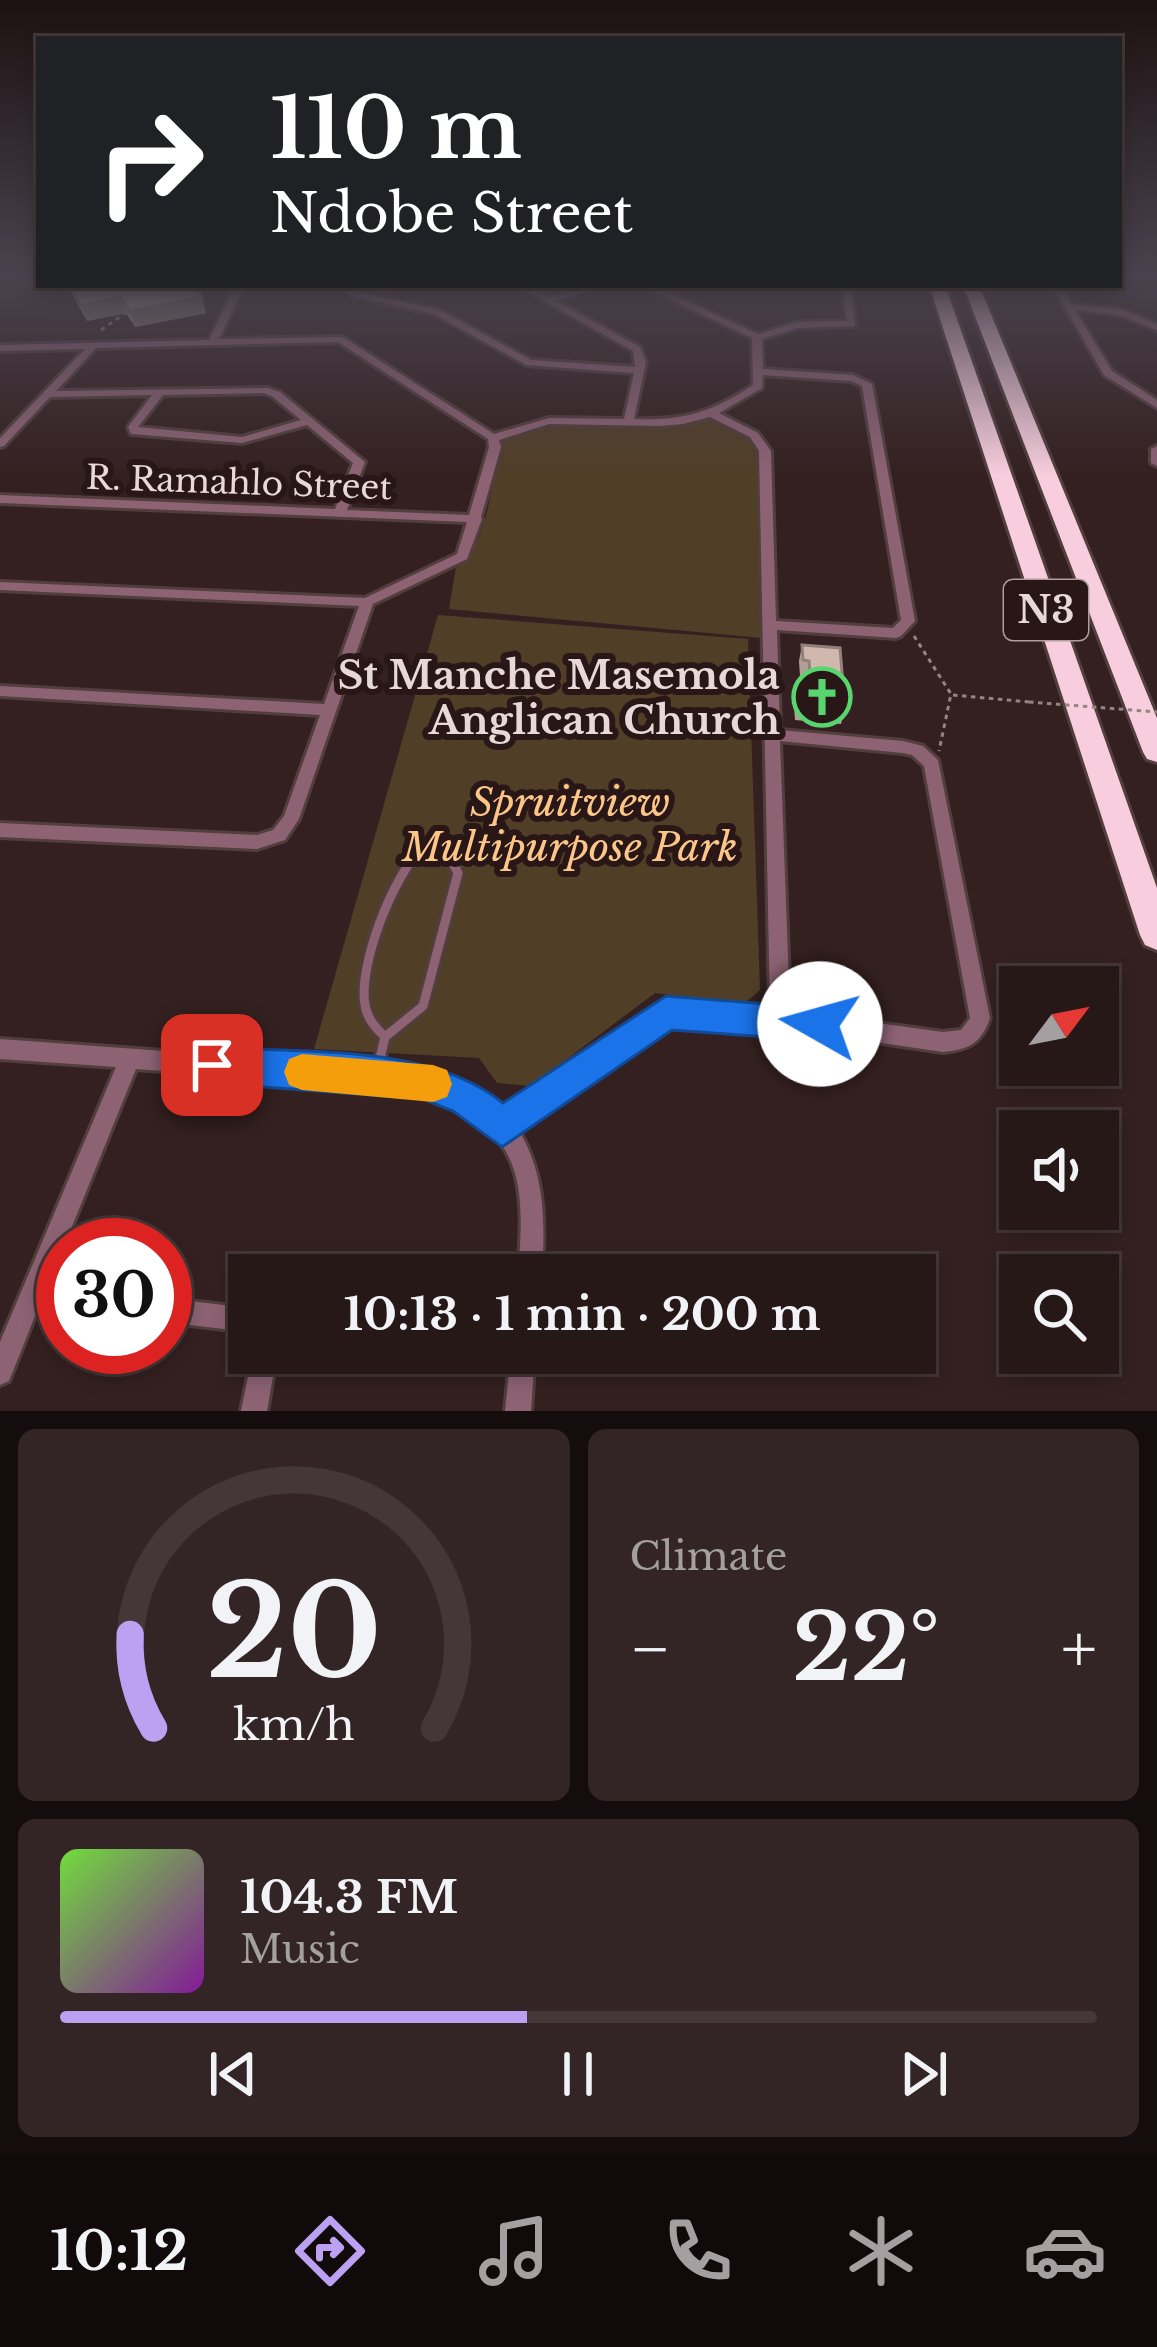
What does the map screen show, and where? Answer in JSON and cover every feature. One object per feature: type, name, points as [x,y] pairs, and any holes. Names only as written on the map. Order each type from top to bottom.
[{"type":"highway","name":"N3","points":[[957,344],[1157,934]]},
{"type":"highway","name":"N3","points":[[994,344],[1157,752]]},
{"type":"street","points":[[0,444],[95,344]]},
{"type":"street","points":[[0,348],[100,344]]},
{"type":"street","points":[[351,344],[493,438],[558,420],[670,425],[710,413],[752,391],[760,372],[758,344]]},
{"type":"street","points":[[494,344],[529,363],[638,370]]},
{"type":"street","points":[[628,424],[640,357],[631,344]]},
{"type":"street","points":[[1091,344],[1108,373],[1157,405]]},
{"type":"street","points":[[760,372],[845,377],[867,384],[908,621],[903,631],[770,625]]},
{"type":"street","points":[[47,394],[264,390],[359,462],[339,514]]},
{"type":"street","points":[[160,392],[134,427],[139,435],[242,440],[309,422]]},
{"type":"street","points":[[710,413],[754,435],[765,451],[780,1019]]},
{"type":"street","points":[[0,586],[367,602],[457,560],[470,544],[494,455],[493,438]]},
{"type":"street","points":[[1157,449],[1157,463]]},
{"type":"street","name":"R. Ramahlo Street","points":[[0,499],[476,519]]},
{"type":"street","points":[[0,830],[270,840],[291,819],[367,602]]},
{"type":"street","points":[[0,691],[328,710]]},
{"type":"street","points":[[502,1127],[666,1012],[780,1019],[943,1042],[970,1038],[977,1030],[980,1018],[936,772],[927,758],[903,747],[771,735]]},
{"type":"street","points":[[0,1049],[424,1080],[447,1088],[502,1127],[526,1164],[534,1188],[531,1254]]},
{"type":"street","points":[[0,1372],[130,1059]]},
{"type":"street","points":[[30,1299],[36,1299]]},
{"type":"street","points":[[192,1313],[228,1318]]},
{"type":"street","points":[[254,1411],[261,1374]]},
{"type":"street","points":[[518,1411],[521,1374]]},
{"type":"lane","points":[[376,1077],[385,1037],[416,1016],[428,992],[458,873],[454,858],[441,848],[422,848],[404,863],[372,955],[364,1003],[385,1037]]},
{"type":"path","points":[[903,631],[922,644],[951,694],[938,753],[927,758]]},
{"type":"path","points":[[951,694],[1157,712]]},
{"type":"green space","points":[[710,419],[758,446],[762,638],[449,609],[456,567],[467,557],[482,527],[501,441],[553,426],[657,427]]},
{"type":"green space","name":"Spruitview Multipurpose Park","points":[[438,615],[748,639],[760,990],[743,1005],[655,993],[531,1086],[497,1083],[479,1058],[314,1049]]},
{"type":"building","points":[[802,645],[840,648],[845,708],[798,704],[798,690],[811,691],[809,661],[803,660]]},
{"type":"slow traffic","points":[[302,1072],[433,1084]]},
{"type":"place","name":"St Manche Masemola Anglican Church","points":[[822,697]]},
{"type":"route","points":[[212,1065],[424,1080],[466,1098],[502,1127],[666,1012],[820,1024]]}]
